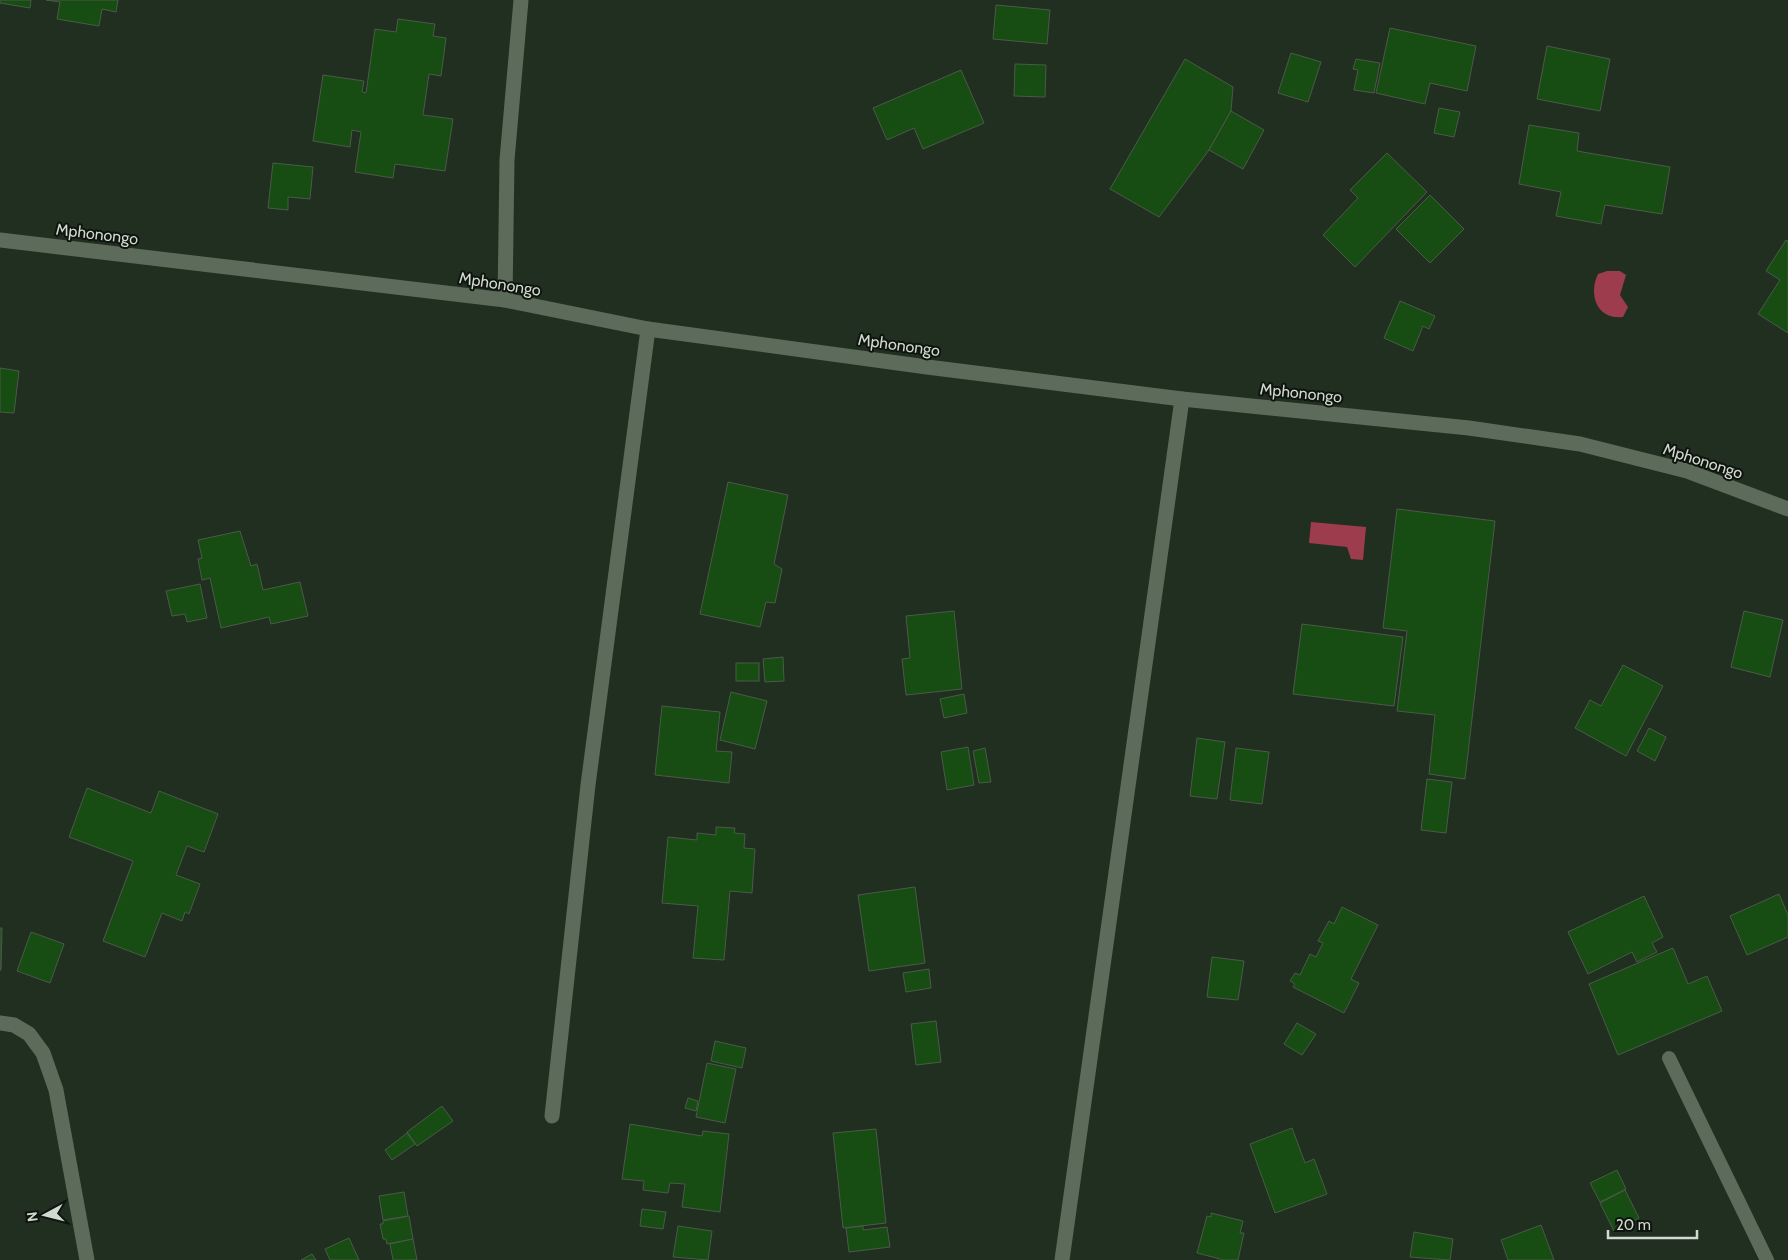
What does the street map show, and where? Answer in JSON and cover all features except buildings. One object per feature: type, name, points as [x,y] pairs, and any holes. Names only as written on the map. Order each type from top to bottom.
[{"type":"street","points":[[505,300],[507,160],[522,0]]},
{"type":"street","name":"Mphonongo","points":[[0,240],[505,300],[648,329],[1182,399],[1469,428],[1580,444],[1686,471],[1788,508]]},
{"type":"street","points":[[552,1116],[588,785],[648,329]]},
{"type":"street","points":[[1062,1260],[1182,399]]},
{"type":"street","points":[[0,1023],[14,1025],[30,1034],[43,1053],[56,1090],[88,1260]]},
{"type":"lane","points":[[1669,1058],[1766,1260]]},
{"type":"shaded area","points":[[1607,271],[1620,271],[1626,275],[1620,295],[1628,307],[1623,317],[1614,317],[1607,314],[1597,304],[1594,290],[1595,282],[1598,274]]},
{"type":"shaded area","points":[[1311,522],[1366,527],[1363,560],[1351,559],[1347,547],[1309,543]]}]
